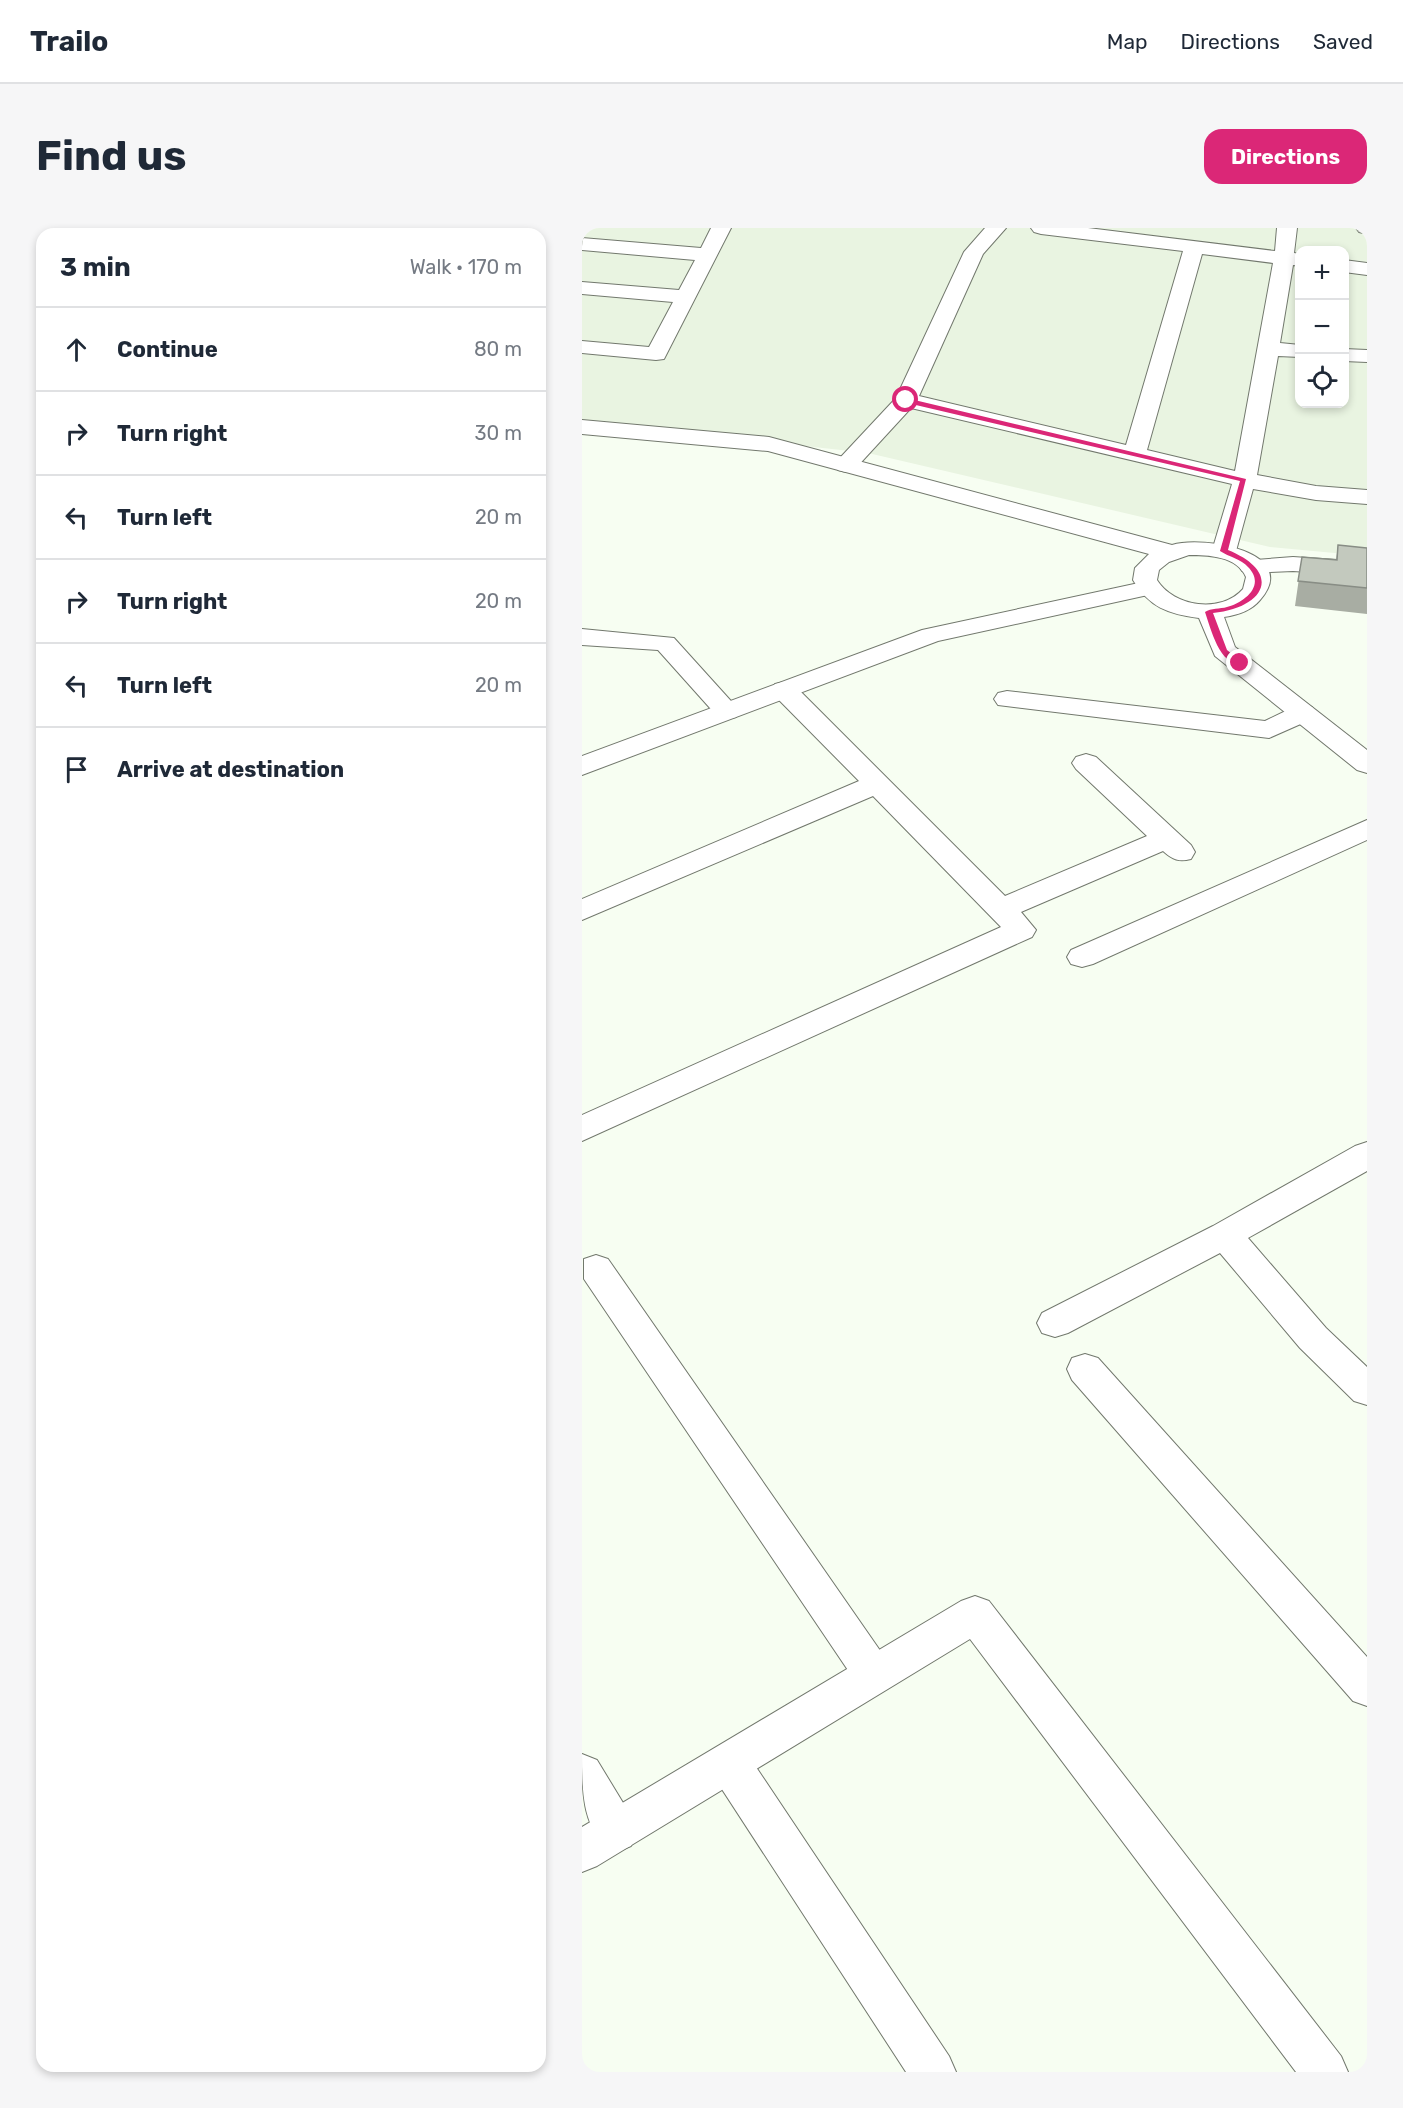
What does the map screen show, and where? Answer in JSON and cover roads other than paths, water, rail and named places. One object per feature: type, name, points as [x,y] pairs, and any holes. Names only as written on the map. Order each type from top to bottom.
[{"type":"street","points":[[582,348],[656,354],[721,228]]},
{"type":"street","points":[[846,465],[906,400],[974,252],[996,228]]},
{"type":"street","points":[[1041,228],[1292,259]]},
{"type":"street","points":[[1224,551],[1244,480],[1268,349],[1292,259],[1287,228]]},
{"type":"street","points":[[582,244],[707,255]]},
{"type":"street","points":[[1135,454],[1194,247]]},
{"type":"street","points":[[1349,267],[1367,269]]},
{"type":"street","points":[[582,288],[686,297]]},
{"type":"street","points":[[1268,349],[1295,351]]},
{"type":"street","points":[[1349,355],[1367,356]]},
{"type":"street","points":[[906,400],[1244,480],[1316,493],[1367,497]]},
{"type":"street","points":[[582,427],[769,444],[1171,552]]},
{"type":"street","points":[[1206,548],[1224,551],[1239,557],[1251,566],[1258,576],[1258,586],[1253,596],[1242,604],[1227,610],[1209,612],[1171,606],[1156,598],[1148,588],[1144,577],[1148,567],[1157,558],[1171,552],[1206,548]]},
{"type":"street","points":[[1251,566],[1293,564],[1367,569]]},
{"type":"street","points":[[582,766],[931,634],[1148,588]]},
{"type":"street","points":[[1209,612],[1224,651],[1367,764]]},
{"type":"street","points":[[582,637],[665,643],[727,711]]},
{"type":"street","points":[[582,1129],[1021,930],[784,690]]},
{"type":"street","points":[[1007,699],[1269,730],[1303,713]]},
{"type":"street","points":[[1001,909],[1174,846],[1086,763]]},
{"type":"street","points":[[582,910],[877,784]]},
{"type":"street","points":[[1082,957],[1367,829]]},
{"type":"street","points":[[1055,1323],[1225,1235],[1367,1155]]},
{"type":"street","points":[[1225,1235],[1313,1338],[1367,1390]]},
{"type":"street","points":[[596,1269],[874,1675]]},
{"type":"street","points":[[1085,1369],[1367,1688]]},
{"type":"street","points":[[582,1774],[599,1841],[975,1614],[1325,2072]]},
{"type":"street","points":[[729,1763],[933,2072]]}]
